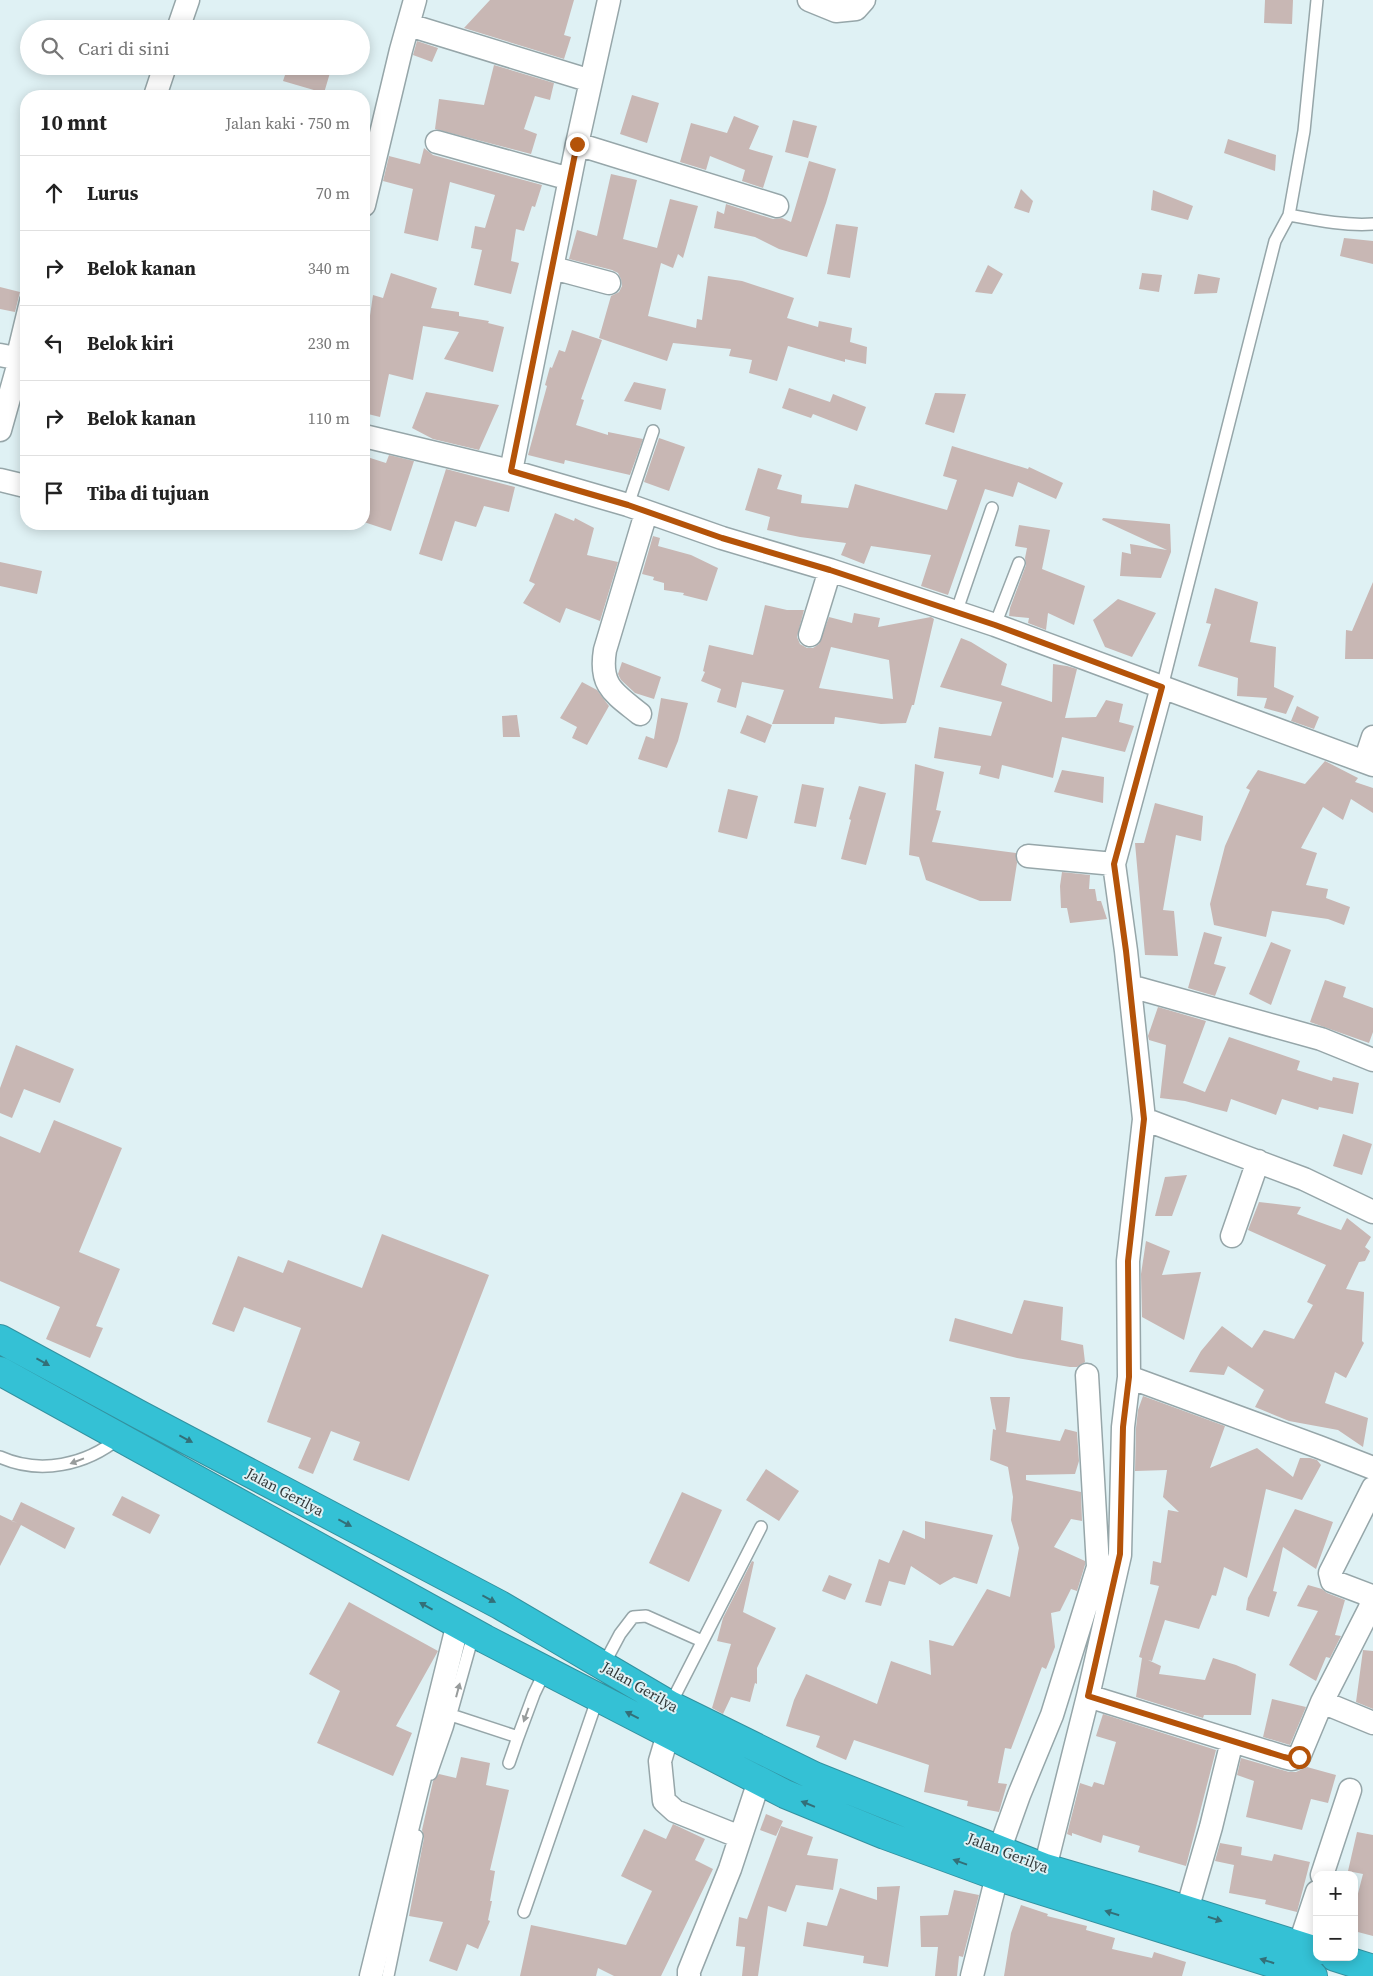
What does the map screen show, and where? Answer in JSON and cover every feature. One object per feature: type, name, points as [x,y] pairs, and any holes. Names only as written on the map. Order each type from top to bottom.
[{"type":"highway","name":"Jalan Gerilya","points":[[0,1338],[137,1413],[500,1605],[670,1705],[814,1776],[1017,1868],[1313,1976]]},
{"type":"highway","name":"Jalan Gerilya","points":[[0,1371],[466,1628],[785,1794],[885,1835],[1186,1910],[1308,1949]]},
{"type":"highway","points":[[120,1438],[137,1413]]},
{"type":"highway","points":[[1348,1961],[1373,1969]]},
{"type":"street","points":[[181,20],[188,0]]},
{"type":"street","points":[[370,180],[415,0]]},
{"type":"street","points":[[511,471],[577,144],[609,0]]},
{"type":"street","points":[[809,0],[836,11],[856,8],[864,0]]},
{"type":"street","points":[[409,25],[591,81]]},
{"type":"street","points":[[157,90],[162,75]]},
{"type":"street","points":[[437,142],[570,179]]},
{"type":"street","points":[[577,144],[777,206]]},
{"type":"street","points":[[553,268],[609,283]]},
{"type":"street","points":[[0,430],[15,358]]},
{"type":"street","points":[[370,437],[511,471],[830,570],[995,625],[1369,763],[1373,737]]},
{"type":"street","points":[[0,480],[20,485]]},
{"type":"street","points":[[637,509],[603,666],[606,681],[614,694],[640,714]]},
{"type":"street","points":[[810,635],[830,570]]},
{"type":"street","points":[[972,1976],[1088,1696],[1120,1554],[1123,1427],[1129,1377],[1128,1261],[1144,1119],[1130,986],[1114,864],[1162,687]]},
{"type":"street","points":[[1028,856],[1114,864]]},
{"type":"street","points":[[1130,986],[1321,1039],[1373,1060]]},
{"type":"street","points":[[1144,1119],[1304,1179],[1373,1212]]},
{"type":"street","points":[[1232,1236],[1258,1161]]},
{"type":"street","points":[[1017,1868],[1019,1795],[1052,1715],[1098,1567],[1087,1374]]},
{"type":"street","points":[[1129,1377],[1373,1468]]},
{"type":"street","points":[[1088,1696],[1284,1757],[1292,1759],[1299,1757],[1322,1702],[1370,1608],[1371,1600],[1369,1595],[1332,1581],[1330,1573],[1373,1488]]},
{"type":"street","points":[[371,1976],[466,1628]]},
{"type":"street","points":[[1322,1702],[1373,1723]]},
{"type":"street","points":[[668,1734],[660,1762],[664,1802],[675,1811],[740,1837]]},
{"type":"street","points":[[1186,1910],[1211,1827],[1232,1741]]},
{"type":"street","points":[[688,1976],[730,1869],[759,1781]]},
{"type":"street","points":[[1323,1871],[1350,1790]]},
{"type":"street","points":[[1308,1949],[1313,1916]]},
{"type":"lane","points":[[1162,687],[1275,241],[1289,215],[1304,131],[1317,0]]},
{"type":"lane","points":[[1289,215],[1324,221],[1373,224]]},
{"type":"lane","points":[[15,358],[20,331]]},
{"type":"lane","points":[[637,509],[653,431]]},
{"type":"lane","points":[[956,613],[992,508]]},
{"type":"lane","points":[[995,625],[1019,563]]},
{"type":"lane","points":[[0,1457],[34,1467],[68,1464],[105,1450],[120,1438]]},
{"type":"lane","points":[[670,1705],[761,1527]]},
{"type":"lane","points":[[603,1666],[620,1634],[634,1617],[646,1616],[702,1641]]},
{"type":"lane","points":[[388,1976],[409,1868],[429,1784],[451,1715],[466,1628]]},
{"type":"lane","points":[[509,1763],[534,1694],[545,1670]]},
{"type":"lane","points":[[524,1912],[598,1697]]},
{"type":"lane","points":[[451,1715],[518,1737]]},
{"type":"building","points":[[490,0],[574,0],[564,35],[571,37],[564,59],[464,28]]},
{"type":"building","points":[[1265,0],[1293,0],[1292,24],[1264,23]]},
{"type":"building","points":[[417,41],[438,48],[432,62],[413,55]]},
{"type":"building","points":[[494,65],[554,83],[550,100],[535,96],[524,129],[537,134],[531,154],[435,129],[439,99],[484,105]]},
{"type":"building","points":[[285,75],[329,75],[325,90],[314,90],[283,81]]},
{"type":"building","points":[[632,95],[659,103],[647,143],[620,134]]},
{"type":"building","points":[[734,116],[759,126],[749,149],[773,156],[763,188],[742,181],[745,170],[710,156],[706,170],[680,162],[691,123],[727,133]]},
{"type":"building","points":[[793,120],[817,126],[808,158],[785,152]]},
{"type":"building","points":[[1228,139],[1276,155],[1275,171],[1224,153]]},
{"type":"building","points":[[424,148],[433,155],[542,185],[535,207],[532,206],[524,231],[516,229],[511,261],[519,263],[511,294],[474,285],[482,250],[471,248],[475,226],[485,228],[495,195],[450,182],[438,241],[404,233],[413,189],[383,181],[389,156],[420,164]]},
{"type":"building","points":[[809,161],[836,169],[807,257],[779,249],[755,237],[714,228],[717,211],[724,214],[726,204],[773,219],[782,218],[791,222]]},
{"type":"building","points":[[611,174],[637,180],[623,239],[657,248],[670,199],[698,206],[683,258],[678,254],[673,268],[661,263],[648,316],[696,328],[697,319],[702,320],[708,276],[742,281],[794,298],[787,318],[818,327],[819,321],[852,328],[850,342],[867,347],[866,364],[845,359],[845,362],[788,346],[777,381],[749,373],[752,360],[729,356],[731,349],[673,343],[667,361],[599,338],[611,296],[619,292],[622,286],[621,279],[618,273],[612,270],[569,259],[577,230],[597,236]]},
{"type":"building","points":[[1021,189],[1033,201],[1029,213],[1014,208]]},
{"type":"building","points":[[1153,190],[1193,206],[1188,220],[1151,210]]},
{"type":"building","points":[[836,224],[858,227],[850,278],[827,274]]},
{"type":"building","points":[[1344,238],[1373,241],[1373,264],[1340,256]]},
{"type":"building","points":[[988,265],[1003,274],[992,294],[975,292]]},
{"type":"building","points":[[391,273],[437,288],[431,308],[459,312],[459,316],[489,321],[488,323],[504,327],[493,372],[444,359],[459,332],[423,326],[413,380],[389,374],[380,417],[370,414],[370,316],[373,295],[383,298]]},
{"type":"building","points":[[1142,273],[1162,275],[1159,292],[1139,289]]},
{"type":"building","points":[[1198,274],[1220,278],[1217,293],[1194,294]]},
{"type":"building","points":[[0,287],[20,292],[15,312],[0,309]]},
{"type":"building","points":[[572,330],[602,340],[581,399],[584,400],[576,425],[608,435],[608,432],[643,439],[630,475],[565,460],[564,464],[528,455],[547,386],[545,385],[550,367],[552,368],[559,350],[565,352]]},
{"type":"building","points":[[634,382],[666,389],[661,410],[624,401]]},
{"type":"building","points":[[789,388],[830,402],[833,394],[866,407],[857,431],[813,414],[811,418],[782,408]]},
{"type":"building","points":[[426,392],[499,405],[479,450],[433,439],[412,428]]},
{"type":"building","points":[[935,393],[966,394],[954,433],[925,424]]},
{"type":"building","points":[[659,438],[685,447],[669,491],[644,482]]},
{"type":"building","points":[[952,446],[1028,469],[1029,467],[1063,483],[1056,499],[1018,482],[1013,497],[985,489],[948,595],[921,586],[931,555],[871,546],[864,564],[841,555],[846,543],[800,537],[767,530],[770,517],[745,510],[758,468],[782,475],[777,489],[802,495],[801,503],[848,508],[855,484],[947,510],[957,480],[943,476]]},
{"type":"building","points":[[389,455],[414,461],[391,531],[370,524],[370,458],[386,463]]},
{"type":"building","points":[[446,469],[515,487],[509,512],[484,506],[476,527],[455,521],[442,561],[419,554]]},
{"type":"building","points":[[555,513],[574,521],[575,518],[594,528],[587,555],[618,562],[600,621],[566,608],[560,623],[523,603],[535,584],[529,581]]},
{"type":"building","points":[[1103,518],[1170,524],[1171,552],[1161,578],[1120,576],[1122,552],[1131,554],[1130,544],[1167,550],[1102,520]]},
{"type":"building","points":[[1019,525],[1050,530],[1042,569],[1085,586],[1074,625],[1048,613],[1046,630],[1028,623],[1029,618],[1009,616],[1010,608],[1026,565],[1027,548],[1015,546]]},
{"type":"building","points":[[653,536],[660,538],[658,546],[691,555],[718,568],[707,601],[683,595],[684,593],[664,590],[664,583],[653,580],[654,577],[642,574]]},
{"type":"building","points":[[0,562],[42,571],[37,594],[0,586]]},
{"type":"building","points":[[1373,582],[1373,659],[1345,659],[1346,630],[1352,631]]},
{"type":"building","points":[[1215,588],[1258,602],[1250,642],[1276,647],[1274,687],[1294,696],[1286,714],[1264,708],[1267,698],[1237,696],[1238,678],[1198,666],[1211,624],[1206,623]]},
{"type":"building","points":[[1118,599],[1156,613],[1132,657],[1105,647],[1093,620]]},
{"type":"building","points":[[765,605],[787,610],[804,610],[797,637],[800,644],[807,648],[813,648],[819,644],[829,617],[852,623],[854,613],[880,618],[878,627],[931,617],[934,619],[914,705],[912,705],[906,723],[881,724],[835,717],[834,724],[772,724],[784,690],[742,682],[736,708],[717,702],[721,689],[701,681],[705,672],[703,671],[709,645],[753,655]],"holes":[[[831,647],[889,660],[893,699],[819,688]]]},
{"type":"building","points":[[961,638],[1007,664],[1001,685],[1052,702],[1053,664],[1077,669],[1065,718],[1096,717],[1106,700],[1123,704],[1119,722],[1134,726],[1125,752],[1062,737],[1053,778],[1002,765],[999,779],[979,774],[981,766],[934,758],[939,727],[991,736],[1002,702],[940,687]]},
{"type":"building","points":[[622,662],[661,677],[654,699],[635,693],[621,680],[618,674]]},
{"type":"building","points":[[582,682],[597,690],[609,706],[587,745],[572,738],[577,727],[560,718]]},
{"type":"building","points":[[661,698],[688,703],[678,741],[667,768],[638,759],[646,736],[654,739]]},
{"type":"building","points":[[1297,706],[1319,717],[1314,729],[1291,721]]},
{"type":"building","points":[[517,715],[520,737],[503,737],[502,716]]},
{"type":"building","points":[[747,715],[772,725],[765,743],[740,733]]},
{"type":"building","points":[[1325,761],[1358,778],[1355,782],[1373,788],[1373,813],[1351,799],[1343,820],[1323,807],[1301,848],[1317,853],[1306,885],[1328,889],[1326,898],[1350,907],[1344,925],[1328,919],[1272,911],[1266,937],[1214,925],[1210,904],[1225,846],[1250,790],[1246,788],[1258,770],[1305,784]]},
{"type":"building","points":[[915,764],[944,772],[936,810],[941,811],[932,842],[1016,853],[1017,863],[1011,901],[980,901],[926,880],[919,857],[909,855]]},
{"type":"building","points":[[1062,770],[1104,777],[1103,803],[1054,792]]},
{"type":"building","points":[[802,784],[824,788],[816,827],[794,823]]},
{"type":"building","points":[[859,786],[886,793],[866,865],[841,859],[851,820],[849,819]]},
{"type":"building","points":[[728,789],[758,796],[747,839],[718,832]]},
{"type":"building","points":[[1155,803],[1203,816],[1201,841],[1176,835],[1163,910],[1174,911],[1178,956],[1145,955],[1135,843],[1144,843]]},
{"type":"building","points":[[1062,872],[1090,875],[1089,889],[1095,889],[1097,901],[1101,901],[1107,919],[1070,923],[1067,908],[1061,908],[1060,886]]},
{"type":"building","points":[[1204,932],[1222,937],[1214,964],[1226,967],[1215,996],[1188,988]]},
{"type":"building","points":[[1271,942],[1291,950],[1271,1005],[1249,994]]},
{"type":"building","points":[[1325,980],[1346,987],[1343,997],[1373,1008],[1373,1032],[1369,1043],[1310,1022]]},
{"type":"building","points":[[1158,1007],[1206,1021],[1183,1083],[1205,1092],[1229,1037],[1300,1061],[1297,1070],[1332,1081],[1333,1077],[1359,1083],[1353,1114],[1319,1107],[1318,1110],[1282,1099],[1276,1115],[1231,1099],[1227,1112],[1185,1101],[1160,1098],[1166,1045],[1149,1040],[1148,1036]]},
{"type":"building","points":[[16,1045],[74,1069],[60,1103],[24,1089],[12,1118],[0,1113],[0,1088]]},
{"type":"building","points":[[54,1120],[122,1148],[79,1252],[120,1269],[96,1326],[103,1328],[90,1358],[46,1339],[60,1307],[0,1281],[0,1136],[40,1153]]},
{"type":"building","points":[[1343,1134],[1372,1144],[1362,1175],[1333,1166]]},
{"type":"building","points":[[1187,1175],[1172,1216],[1155,1216],[1165,1177]]},
{"type":"building","points":[[1259,1202],[1301,1207],[1297,1214],[1341,1230],[1347,1218],[1371,1237],[1365,1247],[1370,1251],[1365,1261],[1359,1262],[1346,1289],[1364,1292],[1362,1341],[1364,1343],[1346,1378],[1335,1372],[1325,1403],[1368,1418],[1363,1447],[1338,1430],[1289,1421],[1255,1407],[1264,1390],[1228,1366],[1224,1375],[1189,1372],[1201,1351],[1222,1326],[1252,1348],[1264,1330],[1294,1339],[1313,1305],[1307,1302],[1326,1265],[1248,1230]]},
{"type":"building","points":[[382,1234],[489,1275],[409,1481],[353,1460],[360,1442],[331,1431],[313,1474],[298,1468],[311,1438],[267,1422],[301,1328],[244,1307],[234,1332],[212,1324],[238,1256],[283,1273],[288,1260],[362,1288]]},
{"type":"building","points":[[1146,1241],[1170,1251],[1162,1275],[1201,1272],[1184,1340],[1142,1317],[1141,1274]]},
{"type":"building","points":[[1024,1300],[1063,1307],[1061,1340],[1083,1345],[1085,1362],[1077,1367],[1070,1367],[1017,1358],[949,1341],[955,1318],[1012,1334]]},
{"type":"building","points":[[1143,1396],[1225,1426],[1210,1468],[1257,1448],[1293,1477],[1300,1458],[1317,1460],[1321,1465],[1302,1500],[1266,1489],[1247,1578],[1224,1567],[1216,1596],[1212,1595],[1199,1629],[1165,1620],[1152,1661],[1148,1660],[1161,1666],[1159,1674],[1205,1680],[1213,1658],[1256,1674],[1251,1715],[1204,1715],[1203,1718],[1136,1697],[1142,1658],[1139,1657],[1159,1586],[1150,1584],[1153,1561],[1161,1563],[1168,1510],[1179,1512],[1163,1497],[1167,1470],[1135,1471],[1136,1428],[1138,1410]]},
{"type":"building","points":[[990,1397],[1010,1397],[1006,1432],[1060,1441],[1065,1429],[1077,1432],[1079,1461],[1075,1474],[1026,1475],[1026,1480],[1081,1492],[1082,1521],[1071,1519],[1054,1547],[1085,1561],[1077,1591],[1071,1589],[1060,1611],[1051,1613],[1055,1647],[1046,1669],[1042,1667],[1011,1749],[1005,1748],[998,1783],[1007,1784],[999,1812],[967,1806],[968,1801],[924,1792],[929,1765],[854,1740],[846,1760],[816,1747],[820,1736],[786,1726],[794,1700],[806,1674],[877,1704],[891,1661],[931,1675],[929,1640],[953,1646],[987,1589],[1010,1597],[1019,1548],[1011,1520],[1013,1497],[1008,1467],[990,1460],[993,1429],[996,1430]]},
{"type":"building","points":[[766,1469],[799,1491],[779,1521],[746,1500]]},
{"type":"building","points":[[682,1492],[722,1510],[689,1582],[649,1563]]},
{"type":"building","points":[[122,1496],[160,1515],[150,1534],[112,1515]]},
{"type":"building","points":[[21,1502],[75,1528],[65,1549],[21,1525],[0,1566],[0,1515],[12,1521]]},
{"type":"building","points":[[1295,1509],[1333,1522],[1316,1569],[1283,1547],[1273,1591],[1277,1592],[1269,1617],[1246,1610],[1248,1598]]},
{"type":"building","points":[[925,1521],[993,1535],[977,1584],[954,1577],[940,1585],[911,1566],[905,1585],[889,1581],[881,1606],[865,1602],[879,1559],[889,1563],[903,1530],[925,1539]]},
{"type":"building","points":[[752,1561],[754,1562],[743,1612],[776,1628],[757,1668],[757,1684],[755,1683],[750,1702],[731,1697],[723,1714],[712,1708],[731,1644],[717,1641],[723,1618]]},
{"type":"building","points":[[829,1575],[852,1584],[845,1600],[822,1591]]},
{"type":"building","points":[[1308,1585],[1322,1589],[1345,1600],[1335,1635],[1341,1636],[1330,1658],[1326,1657],[1316,1681],[1289,1665],[1318,1611],[1297,1606]]},
{"type":"building","points":[[349,1602],[438,1651],[396,1726],[412,1733],[393,1776],[317,1743],[340,1691],[309,1674]]},
{"type":"building","points":[[1363,1650],[1373,1651],[1373,1709],[1356,1702]]},
{"type":"building","points":[[1272,1699],[1306,1707],[1290,1745],[1263,1737]]},
{"type":"building","points":[[1103,1714],[1216,1750],[1186,1866],[1138,1852],[1140,1846],[1103,1835],[1101,1843],[1072,1833],[1072,1836],[1067,1834],[1080,1783],[1092,1787],[1094,1782],[1104,1785],[1116,1742],[1096,1736]]},
{"type":"building","points":[[461,1757],[490,1763],[486,1785],[509,1790],[490,1870],[495,1871],[488,1920],[490,1921],[478,1949],[467,1944],[457,1971],[429,1961],[443,1922],[409,1916],[424,1838],[422,1830],[433,1781],[439,1774],[456,1778]]},
{"type":"building","points":[[1241,1758],[1289,1772],[1296,1772],[1307,1767],[1336,1775],[1328,1803],[1311,1799],[1302,1830],[1246,1817],[1254,1781],[1237,1775]]},
{"type":"building","points":[[766,1814],[783,1821],[776,1836],[760,1830]]},
{"type":"building","points":[[673,1824],[705,1839],[695,1860],[713,1869],[661,1976],[614,1976],[598,1968],[596,1976],[520,1976],[531,1925],[626,1945],[652,1891],[621,1876],[644,1829],[666,1839]]},
{"type":"building","points":[[781,1826],[813,1837],[807,1855],[838,1859],[833,1890],[796,1885],[786,1912],[768,1906],[758,1976],[742,1976],[745,1947],[736,1946],[739,1917],[747,1919]]},
{"type":"building","points":[[1357,1832],[1373,1835],[1373,1936],[1358,1932],[1358,1893],[1363,1874],[1358,1873],[1358,1871],[1348,1871]]},
{"type":"building","points":[[1220,1843],[1242,1847],[1241,1855],[1272,1861],[1274,1854],[1310,1862],[1297,1912],[1265,1904],[1266,1900],[1229,1893],[1234,1865],[1215,1861]]},
{"type":"building","points":[[900,1886],[888,1967],[863,1963],[864,1956],[803,1946],[807,1922],[827,1926],[840,1888],[877,1900],[877,1887]]},
{"type":"building","points":[[954,1890],[979,1895],[963,1957],[959,1956],[957,1976],[935,1976],[938,1947],[921,1947],[920,1916],[948,1915]]},
{"type":"building","points":[[1021,1905],[1048,1914],[1047,1916],[1087,1926],[1086,1930],[1115,1938],[1112,1949],[1152,1958],[1154,1952],[1186,1962],[1182,1976],[1004,1976],[1011,1933]]},
{"type":"route","points":[[577,144],[511,471],[628,505],[722,538],[830,570],[995,625],[1162,687],[1114,864],[1126,951],[1144,1119],[1128,1261],[1129,1377],[1123,1427],[1120,1554],[1116,1580],[1088,1696],[1284,1757],[1292,1759],[1299,1757]]}]
